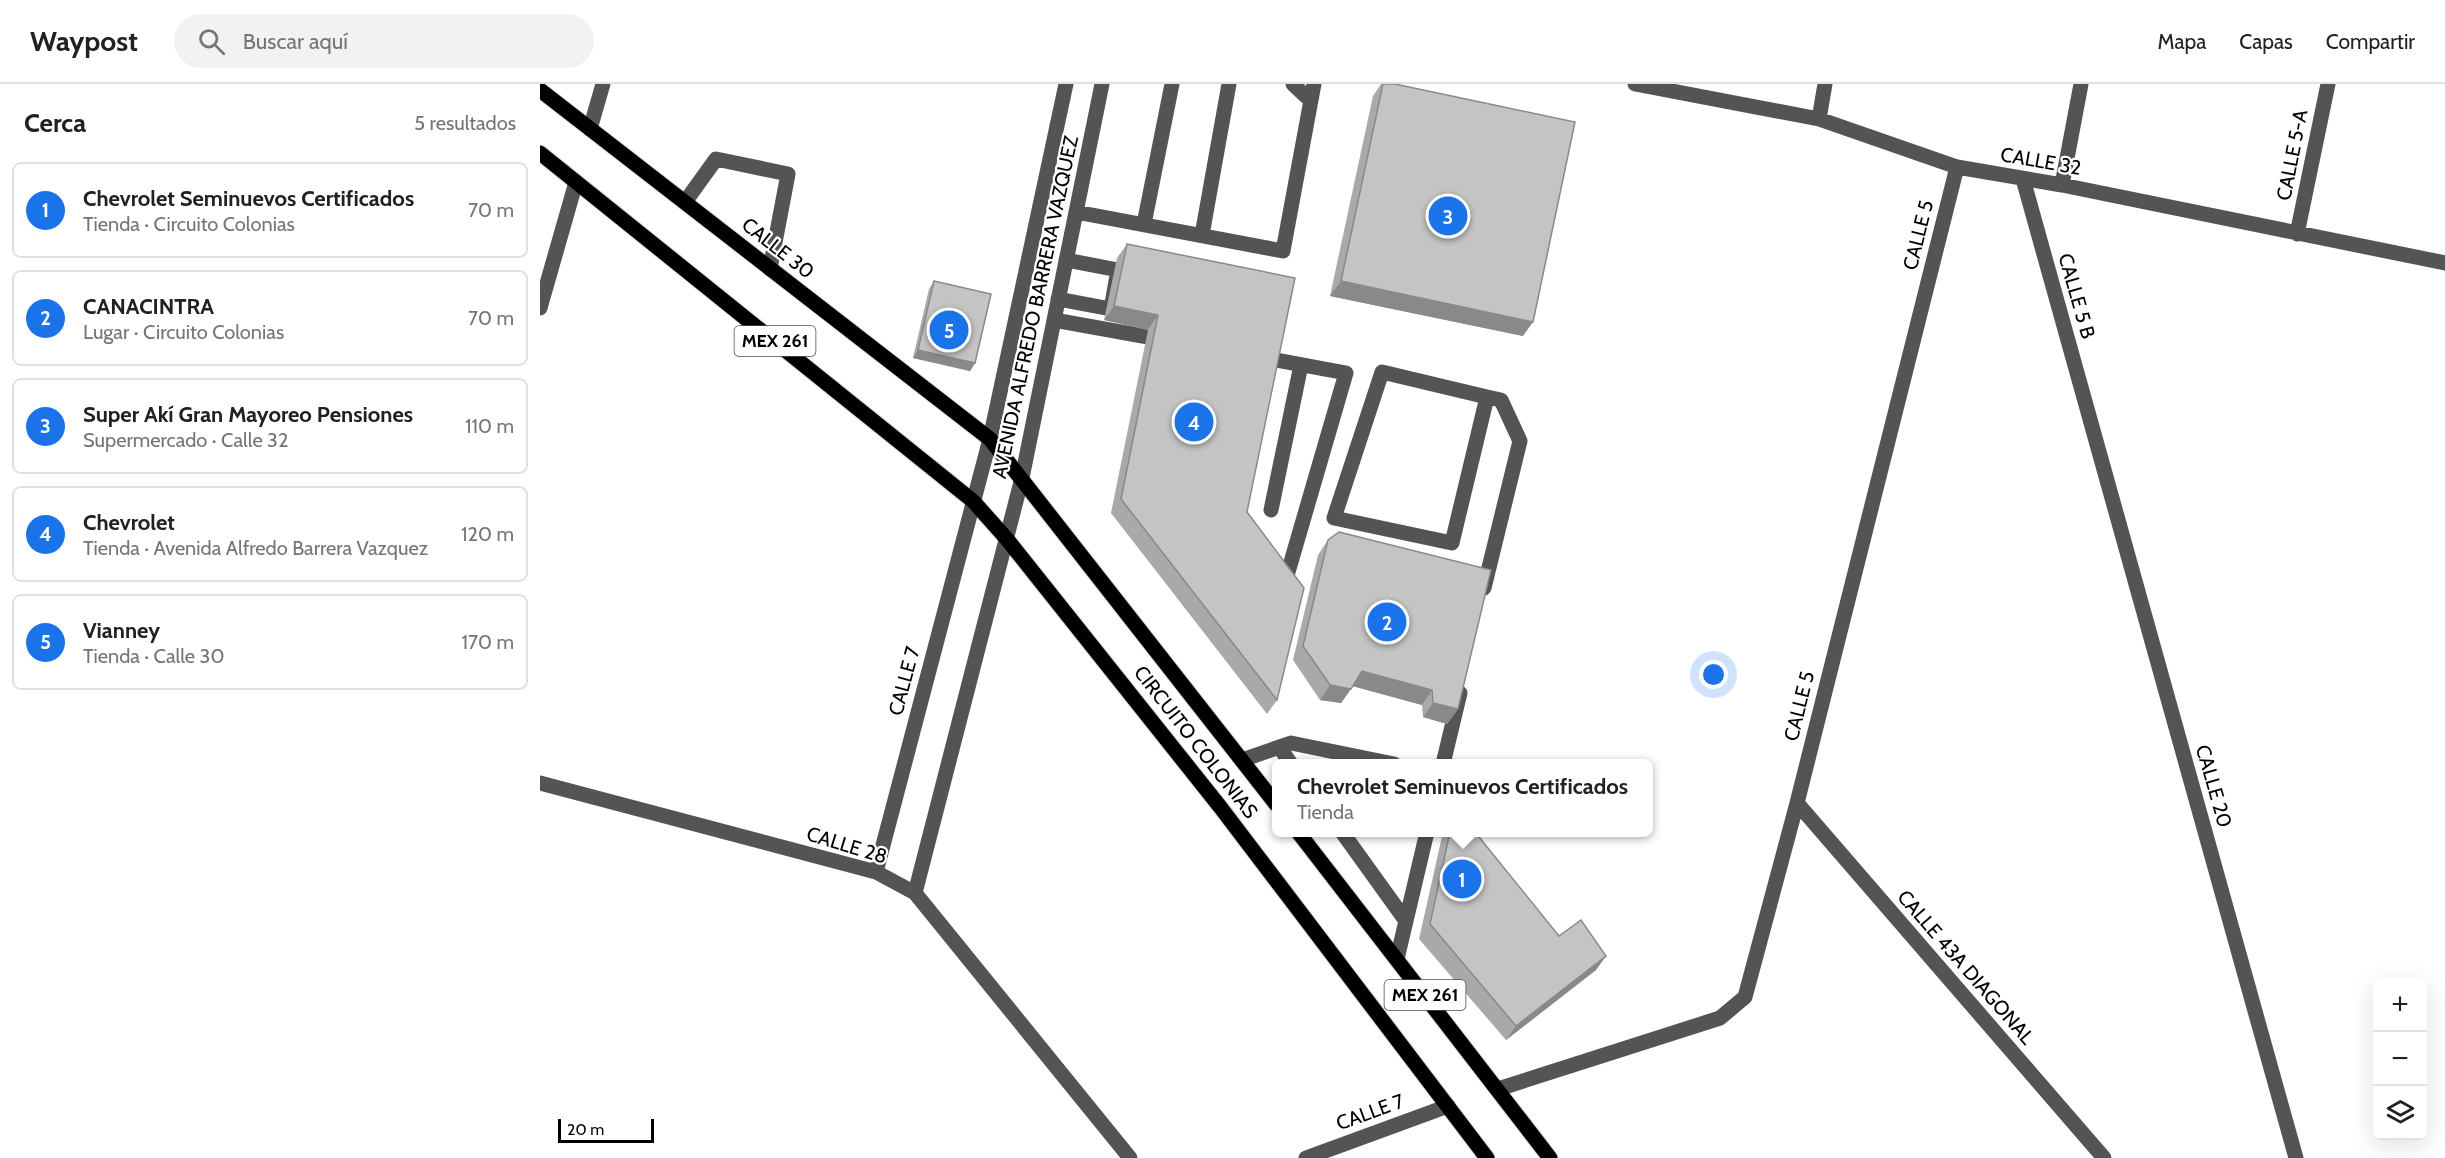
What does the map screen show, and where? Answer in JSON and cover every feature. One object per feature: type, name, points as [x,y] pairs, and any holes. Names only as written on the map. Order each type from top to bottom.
[{"type":"main road","name":"CALLE 30","points":[[540,90],[990,439]]},
{"type":"main road","name":"MEX 261","points":[[540,153],[973,501]]},
{"type":"main road","name":"CIRCUITO COLONIAS","points":[[990,439],[1272,799]]},
{"type":"main road","name":"CIRCUITO COLONIAS","points":[[973,501],[1006,538],[1221,808],[1487,1158]]},
{"type":"main road","name":"MEX 261","points":[[1302,837],[1550,1158]]},
{"type":"street","points":[[590,129],[603,84]]},
{"type":"street","name":"AVENIDA ALFREDO BARRERA VAZQUEZ","points":[[973,501],[990,439],[1066,84]]},
{"type":"street","name":"AVENIDA ALFREDO BARRERA VAZQUEZ","points":[[1006,538],[1022,478],[1102,84]]},
{"type":"street","points":[[1144,224],[1172,84]]},
{"type":"street","points":[[1202,236],[1229,84]]},
{"type":"street","points":[[1293,84],[1311,101]]},
{"type":"street","points":[[1076,212],[1283,250],[1314,84]]},
{"type":"street","name":"CALLE 32","points":[[1635,84],[1819,119],[1957,167],[2062,185],[2445,263]]},
{"type":"street","points":[[1819,119],[1825,84]]},
{"type":"street","points":[[2062,185],[2081,84]]},
{"type":"street","name":"CALLE 5-A","points":[[2297,234],[2328,84]]},
{"type":"street","points":[[685,202],[716,159],[788,174],[770,269]]},
{"type":"street","name":"CALLE 5","points":[[1498,1089],[1720,1018],[1745,997],[1797,802],[1957,167]]},
{"type":"street","name":"CALLE 5 B","points":[[2023,179],[2091,425]]},
{"type":"street","points":[[540,308],[576,182]]},
{"type":"street","points":[[1058,299],[1111,309],[1118,270],[1066,260]]},
{"type":"street","points":[[1054,320],[1177,342]]},
{"type":"street","points":[[1245,355],[1346,373],[1283,588]]},
{"type":"street","points":[[1271,510],[1301,365]]},
{"type":"street","points":[[1481,602],[1520,441],[1501,400],[1383,372],[1335,518],[1452,543],[1487,397]]},
{"type":"street","name":"CALLE 20","points":[[2091,425],[2296,1158]]},
{"type":"street","name":"CALLE 7","points":[[876,872],[973,501]]},
{"type":"street","points":[[915,893],[1006,538]]},
{"type":"street","points":[[1444,759],[1462,683]]},
{"type":"street","points":[[1242,760],[1292,743],[1370,759]]},
{"type":"street","points":[[1280,748],[1288,759]]},
{"type":"street","name":"CALLE 28","points":[[540,783],[876,872],[915,893],[1130,1158]]},
{"type":"street","name":"CALLE 43A DIAGONAL","points":[[1797,802],[2104,1158]]},
{"type":"street","points":[[1346,837],[1406,921]]},
{"type":"street","points":[[1397,959],[1426,837]]},
{"type":"street","name":"CALLE 7","points":[[1306,1158],[1448,1106]]},
{"type":"building","points":[[1383,84],[1395,84],[1575,122],[1533,322],[1341,281]]},
{"type":"building","points":[[1127,244],[1295,278],[1247,512],[1304,588],[1277,700],[1121,499],[1158,315],[1114,306]]},
{"type":"building","points":[[934,281],[991,294],[975,363],[918,350]]},
{"type":"building","points":[[1339,532],[1491,570],[1458,709],[1433,703],[1432,690],[1362,671],[1351,689],[1330,685],[1303,646],[1328,540]]},
{"type":"building","points":[[1449,837],[1479,837],[1559,936],[1581,920],[1606,956],[1516,1026],[1430,924]]},
{"type":"place","name":"Super Akí Gran Mayoreo Pensiones","points":[[1448,216]]},
{"type":"place","name":"Vianney","points":[[949,330]]},
{"type":"place","name":"Chevrolet","points":[[1194,422]]},
{"type":"place","name":"CANACINTRA","points":[[1387,622]]},
{"type":"place","name":"Chevrolet Seminuevos Certificados","points":[[1462,879]]}]
